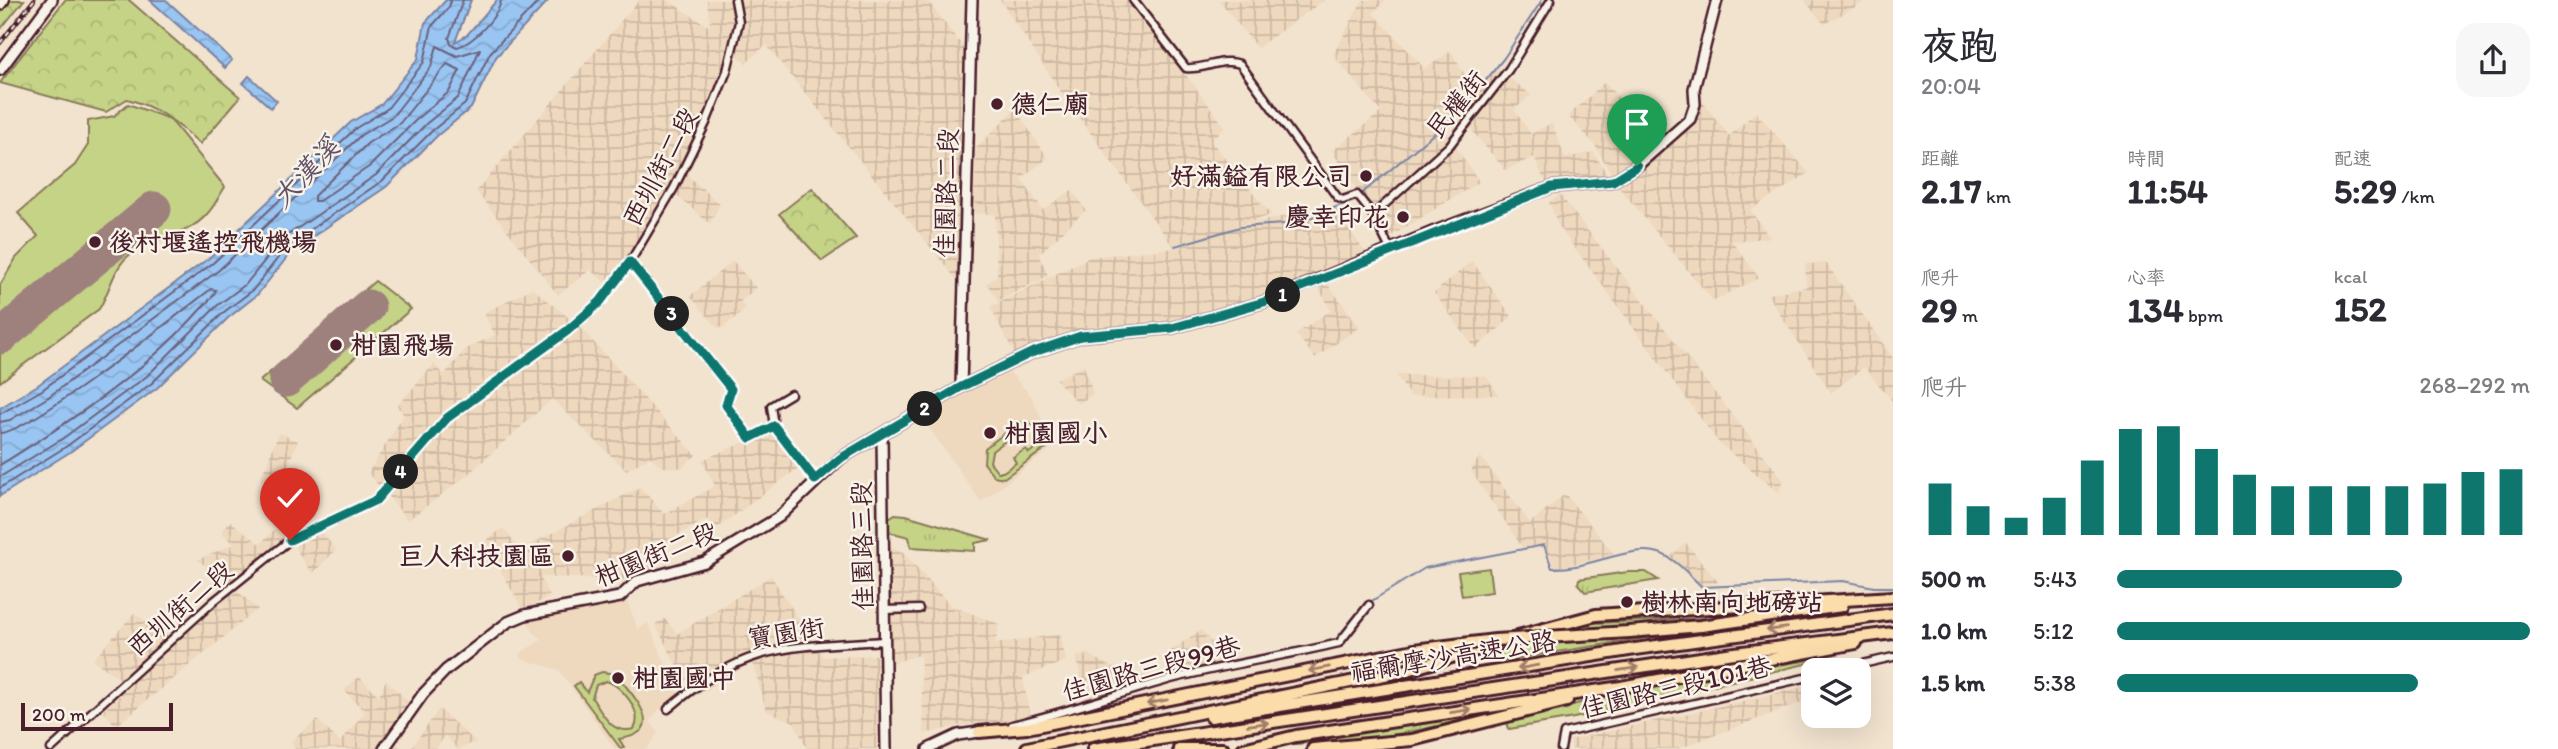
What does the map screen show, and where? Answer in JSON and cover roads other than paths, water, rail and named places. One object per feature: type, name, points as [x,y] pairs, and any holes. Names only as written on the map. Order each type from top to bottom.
[{"type":"highway","points":[[979,732],[1027,728],[1414,650],[1495,640],[1629,632],[1802,613],[1893,597]]},
{"type":"highway","points":[[1024,748],[1404,671],[1596,615],[1893,597]]},
{"type":"highway","name":"福爾摩沙高速公路","points":[[1024,748],[1635,649],[1893,614]]},
{"type":"highway","points":[[1243,749],[1296,736],[1621,687],[1834,649],[1893,634]]},
{"type":"highway","name":"福爾摩沙高速公路","points":[[1093,749],[1727,654],[1893,634]]},
{"type":"highway","points":[[1313,749],[1412,740],[1621,687]]},
{"type":"highway","points":[[1179,749],[1223,749]]},
{"type":"street","points":[[0,5],[4,0]]},
{"type":"street","points":[[0,70],[52,0]]},
{"type":"street","name":"西圳街二段","points":[[51,749],[156,651],[290,540],[376,500],[447,418],[567,331],[600,302],[630,262],[674,188],[711,111],[727,71],[739,22],[735,0]]},
{"type":"street","name":"佳園路二段","points":[[961,387],[972,0]]},
{"type":"street","points":[[1133,0],[1186,68],[1203,68],[1228,61],[1240,64],[1338,198],[1343,200],[1357,195],[1373,215],[1390,249]]},
{"type":"street","name":"民權街","points":[[1373,215],[1450,146],[1509,69],[1551,0]]},
{"type":"street","points":[[882,436],[961,387],[1031,353],[1075,337],[1172,328],[1264,302],[1390,249],[1552,187],[1613,181],[1637,166],[1690,119],[1714,2]]},
{"type":"street","points":[[630,262],[731,389],[726,405],[750,438],[774,426]]},
{"type":"street","points":[[791,394],[771,406],[774,426],[815,480]]},
{"type":"street","name":"柑園街二段","points":[[384,749],[430,686],[508,622],[525,615],[620,597],[637,581],[705,562],[779,517],[841,458],[882,436]]},
{"type":"street","name":"佳園路三段","points":[[882,436],[886,749]]},
{"type":"street","name":"佳園路三段99巷","points":[[928,749],[958,735],[1065,713],[1082,705],[1174,678],[1339,643],[1369,605]]},
{"type":"street","points":[[884,610],[919,609]]},
{"type":"street","name":"寶園街","points":[[668,709],[708,677],[739,660],[771,650],[884,641]]},
{"type":"street","points":[[1871,662],[1893,657]]},
{"type":"street","name":"佳園路三段101巷","points":[[1561,749],[1564,733],[1801,679]]},
{"type":"water","points":[[150,0],[166,0],[232,60],[225,68]]},
{"type":"water","name":"大漢溪","points":[[446,0],[471,0],[455,42],[467,35],[497,0],[549,0],[496,57],[471,108],[438,135],[386,187],[293,250],[257,295],[228,318],[157,388],[70,452],[0,496],[0,408],[38,385],[209,258],[351,122],[382,104],[418,59],[425,23]]},
{"type":"water","points":[[249,76],[277,101],[271,108],[243,83]]},
{"type":"waterway","points":[[1360,195],[1461,111],[1504,58],[1542,0]]},
{"type":"waterway","points":[[1175,246],[1240,227],[1299,223],[1355,199]]},
{"type":"waterway","points":[[1370,602],[1425,568],[1544,545],[1552,568],[1566,568],[1635,552],[1659,553],[1676,563],[1702,587],[1843,581],[1874,587],[1893,587]]},
{"type":"waterway","points":[[576,601],[621,590]]},
{"type":"waterway","points":[[509,617],[527,608],[560,604]]},
{"type":"waterway","points":[[467,648],[498,624]]},
{"type":"waterway","points":[[1247,659],[1306,647]]},
{"type":"waterway","points":[[423,688],[433,677]]},
{"type":"railway","points":[[0,43],[34,0]]},
{"type":"place","name":"德仁廟","points":[[997,104]]},
{"type":"place","name":"好滿鎰有限公司","points":[[1366,176]]},
{"type":"place","name":"慶幸印花","points":[[1403,217]]},
{"type":"place","name":"後村堰遙控飛機場","points":[[95,242]]},
{"type":"place","name":"柑園飛場","points":[[336,345]]},
{"type":"place","name":"柑園國小","points":[[990,433]]},
{"type":"place","name":"巨人科技園區","points":[[568,556]]},
{"type":"place","name":"樹林南向地磅站","points":[[1627,602]]},
{"type":"place","name":"柑園國中","points":[[618,678]]}]
